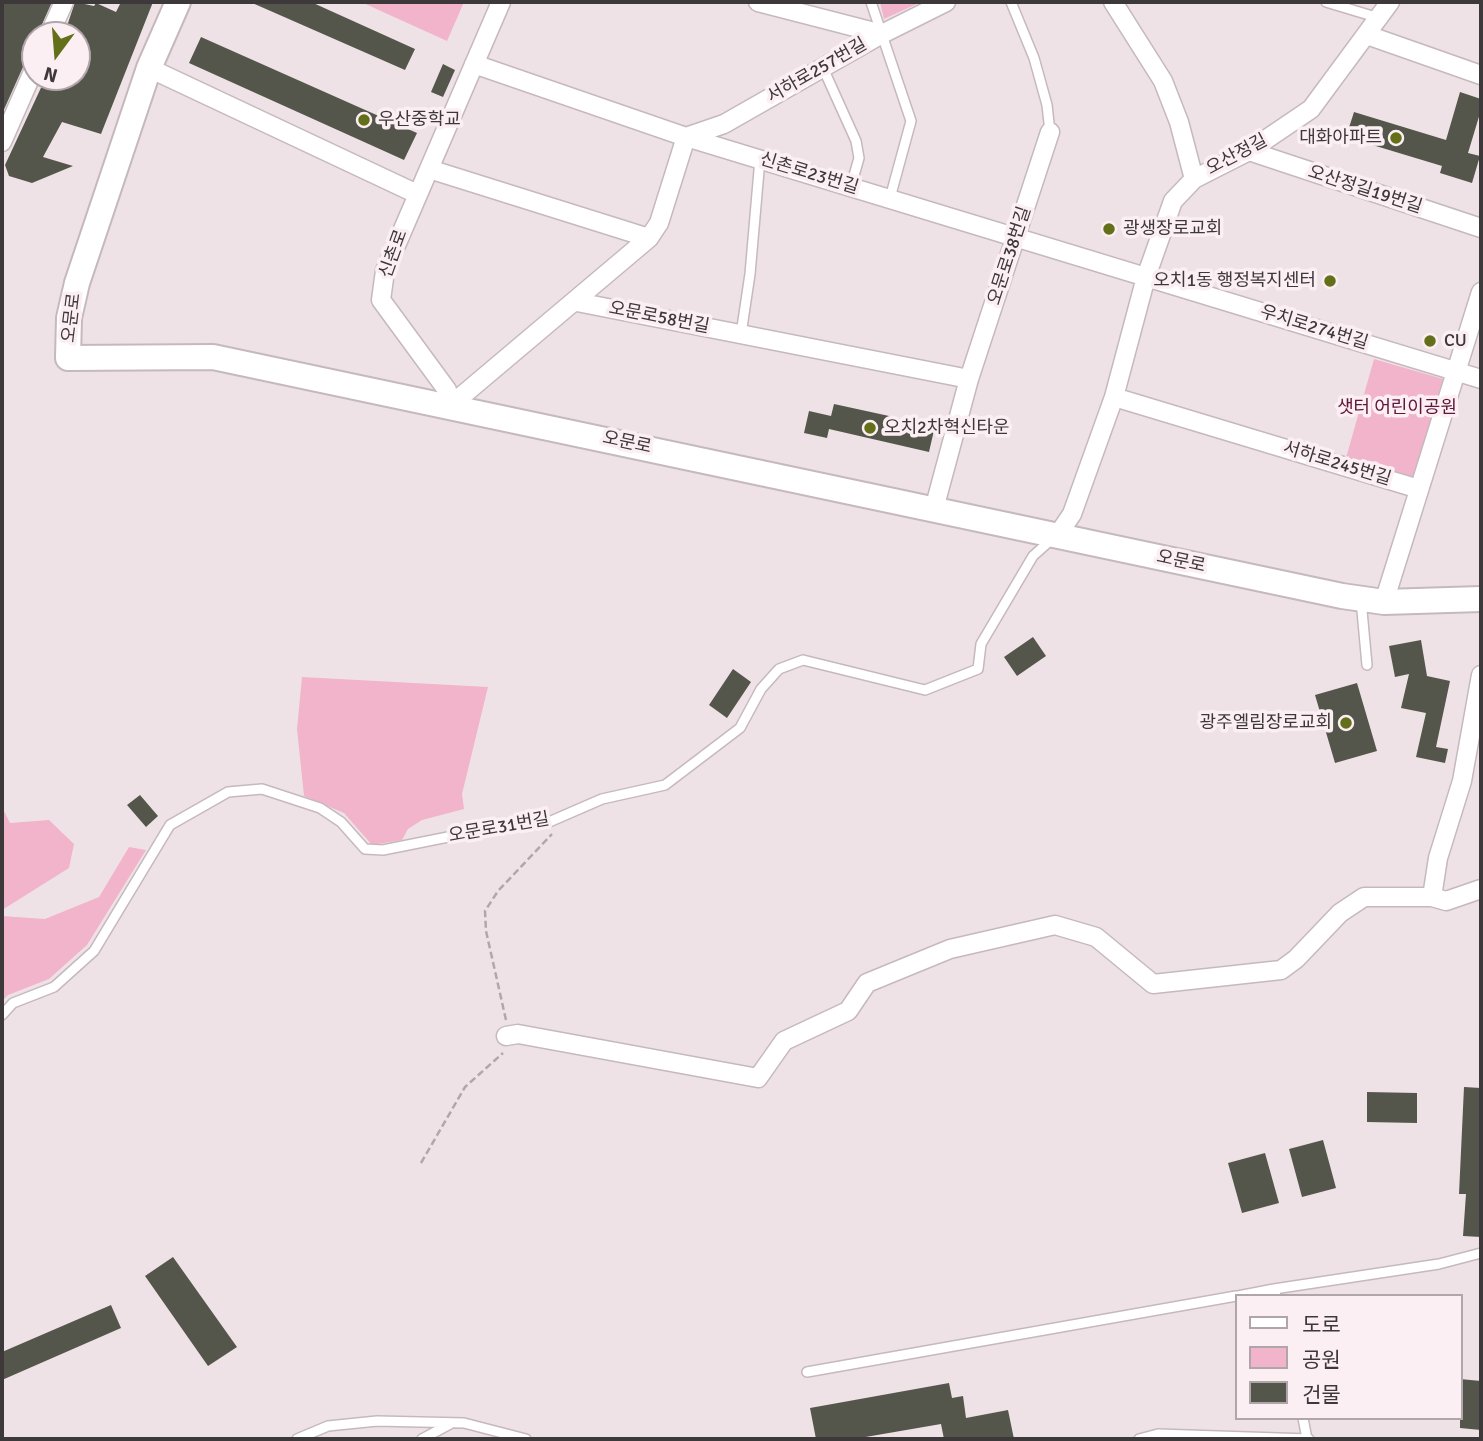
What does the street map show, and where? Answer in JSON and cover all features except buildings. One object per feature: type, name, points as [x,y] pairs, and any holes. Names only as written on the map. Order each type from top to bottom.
[{"type":"street","points":[[55,21],[64,2]]},
{"type":"street","points":[[178,2],[149,68],[417,194]]},
{"type":"street","name":"신촌로","points":[[452,405],[447,390],[380,300],[385,271],[501,2]]},
{"type":"street","points":[[758,2],[882,34]]},
{"type":"street","name":"서하로257번길","points":[[686,137],[724,124],[882,34],[946,2]]},
{"type":"street","points":[[1113,2],[1163,81],[1179,122],[1194,179]]},
{"type":"street","name":"오산정길","points":[[1056,536],[1072,514],[1114,397],[1146,277],[1173,201],[1194,179],[1250,151],[1311,109],[1390,2]]},
{"type":"street","points":[[1367,36],[1481,75]]},
{"type":"street","name":"신촌로23번길","points":[[474,64],[686,137],[1146,277]]},
{"type":"street","name":"오문로","points":[[149,68],[77,283],[69,318],[68,358],[213,358],[452,405],[1056,536],[1372,600],[1481,599]]},
{"type":"street","points":[[2,142],[24,91]]},
{"type":"street","name":"오문로38번길","points":[[934,509],[969,379],[1050,132]]},
{"type":"street","name":"오문로58번길","points":[[452,405],[577,302],[649,238],[659,223],[686,137]]},
{"type":"street","name":"오산정길19번길","points":[[1250,151],[1481,228]]},
{"type":"street","points":[[429,169],[649,238]]},
{"type":"street","name":"우치로274번길","points":[[1146,277],[1481,379]]},
{"type":"street","name":"오문로58번길","points":[[577,302],[741,334]]},
{"type":"street","points":[[1372,600],[1419,489],[1480,302]]},
{"type":"street","points":[[741,334],[969,379]]},
{"type":"street","name":"서하로245번길","points":[[1114,397],[1419,489]]},
{"type":"street","points":[[1432,897],[1438,858],[1462,781],[1481,675]]},
{"type":"street","points":[[506,1036],[518,1034],[758,1078],[784,1041],[848,1011],[867,983],[950,949],[1055,925],[1096,937],[1153,984],[1281,970],[1296,959],[1340,913],[1364,897],[1432,897],[1446,901],[1481,889]]},
{"type":"lane","points":[[871,2],[911,121],[890,198]]},
{"type":"lane","points":[[1011,2],[1034,58],[1047,105],[1050,132]]},
{"type":"lane","points":[[1326,2],[1380,19]]},
{"type":"lane","points":[[823,68],[856,141],[859,158],[851,186]]},
{"type":"lane","points":[[741,334],[750,275],[760,159]]},
{"type":"lane","name":"오문로31번길","points":[[2,1014],[13,1003],[54,987],[94,951],[170,825],[228,792],[262,789],[320,808],[341,822],[365,849],[383,850],[508,824],[549,822],[602,799],[666,785],[740,728],[761,689],[779,669],[803,660],[925,690],[978,669],[981,644],[1032,556],[1056,536]]},
{"type":"lane","points":[[1367,665],[1372,600]]},
{"type":"lane","points":[[1275,1293],[1439,1264],[1481,1253]]},
{"type":"lane","points":[[807,1372],[1234,1297]]},
{"type":"lane","points":[[1139,1439],[1158,1434],[1308,1439],[1303,1420]]},
{"type":"lane","points":[[297,1439],[328,1426],[377,1421],[452,1423],[526,1439]]},
{"type":"lane","points":[[422,1439],[452,1423]]},
{"type":"path","points":[[421,1163],[465,1087],[506,1050],[506,1021],[486,931],[485,911],[498,891],[577,810]]},
{"type":"green space","points":[[361,2],[464,2],[447,41]]},
{"type":"green space","points":[[880,2],[921,2],[884,19]]},
{"type":"green space","name":"샛터 어린이공원","points":[[1374,359],[1443,379],[1413,477],[1346,458]]},
{"type":"green space","points":[[302,677],[488,687],[462,794],[464,809],[422,820],[408,829],[402,840],[372,845],[344,813],[304,796],[297,729]]},
{"type":"green space","points":[[2,807],[10,823],[49,820],[74,844],[69,868],[2,910]]},
{"type":"green space","points":[[129,847],[146,850],[87,945],[49,979],[8,995],[2,1001],[2,916],[45,919],[99,897]]},
{"type":"place","name":"우산중학교","points":[[364,120]]},
{"type":"place","name":"대화아파트","points":[[1396,138]]},
{"type":"place","name":"광생장로교회","points":[[1109,229]]},
{"type":"place","name":"오치1동 행정복지센터","points":[[1330,281]]},
{"type":"place","name":"CU","points":[[1430,341]]},
{"type":"place","name":"오치2차혁신타운","points":[[870,428]]},
{"type":"place","name":"광주엘림장로교회","points":[[1346,723]]}]
